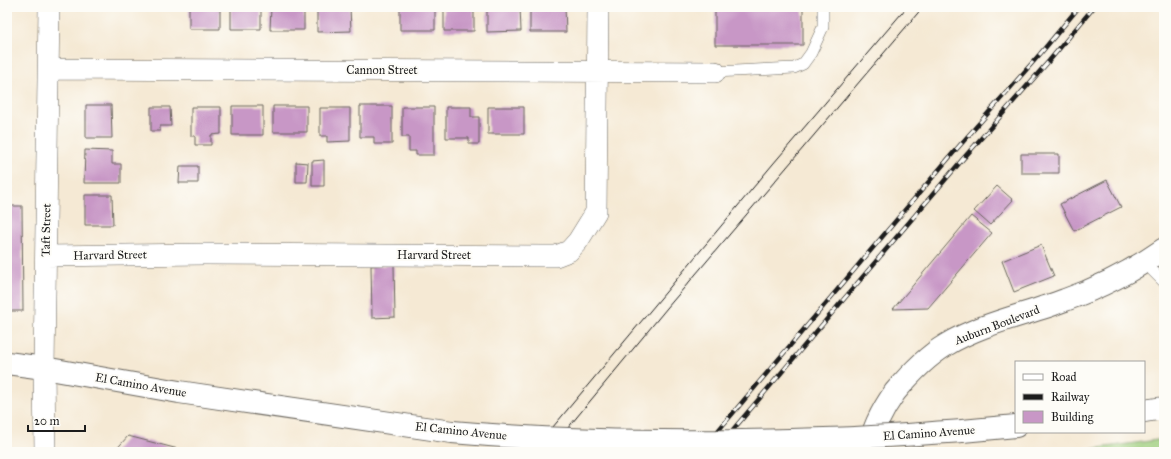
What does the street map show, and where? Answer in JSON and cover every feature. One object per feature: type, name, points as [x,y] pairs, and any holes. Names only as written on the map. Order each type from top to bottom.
[{"type":"main road","name":"Auburn Boulevard","points":[[868,449],[876,423],[903,382],[920,365],[946,345],[981,328],[1064,301],[1107,284],[1145,263],[1164,249]]},
{"type":"main road","name":"El Camino Avenue","points":[[7,363],[44,368],[179,392],[452,432],[490,435],[694,442],[825,439],[962,431],[1015,426]]},
{"type":"main road","points":[[1145,411],[1164,408]]},
{"type":"street","name":"Taft Street","points":[[45,452],[44,368],[49,7]]},
{"type":"street","name":"Harvard Street","points":[[46,256],[204,254],[556,256],[568,251],[578,241],[596,212],[598,7]]},
{"type":"street","name":"Cannon Street","points":[[49,69],[715,72]]},
{"type":"lane","points":[[715,72],[794,68],[804,64],[823,28],[823,7]]},
{"type":"lane","points":[[1145,263],[1164,282]]},
{"type":"green space","points":[[1164,439],[1164,452],[1069,452]]},
{"type":"building","points":[[189,7],[220,7],[220,29],[189,29]]},
{"type":"building","points":[[231,7],[261,7],[261,29],[231,29]]},
{"type":"building","points":[[271,7],[304,7],[304,30],[270,30]]},
{"type":"building","points":[[317,7],[350,7],[351,31],[317,32]]},
{"type":"building","points":[[400,7],[435,7],[435,30],[400,30]]},
{"type":"building","points":[[444,7],[474,7],[474,31],[444,31]]},
{"type":"building","points":[[487,7],[520,7],[521,31],[487,32]]},
{"type":"building","points":[[530,7],[565,7],[566,32],[530,32]]},
{"type":"building","points":[[715,7],[803,7],[803,45],[715,45]]},
{"type":"building","points":[[86,105],[111,105],[112,138],[86,138]]},
{"type":"building","points":[[232,106],[263,106],[263,135],[232,135]]},
{"type":"building","points":[[273,106],[307,106],[307,132],[273,132]]},
{"type":"building","points":[[360,106],[392,106],[392,144],[374,144],[374,137],[360,137]]},
{"type":"building","points":[[151,107],[170,107],[171,126],[160,126],[160,131],[151,131]]},
{"type":"building","points":[[191,107],[221,107],[221,134],[211,135],[211,145],[195,145],[195,136],[191,136]]},
{"type":"building","points":[[402,107],[434,107],[434,155],[416,155],[416,151],[409,151],[409,137],[402,137]]},
{"type":"building","points":[[446,107],[471,107],[471,117],[479,117],[479,144],[469,144],[469,138],[446,138]]},
{"type":"building","points":[[488,107],[524,107],[524,134],[488,134]]},
{"type":"building","points":[[320,108],[350,108],[350,141],[327,142],[327,136],[320,136]]},
{"type":"building","points":[[85,150],[112,151],[112,164],[121,164],[121,183],[84,183]]},
{"type":"building","points":[[1021,154],[1059,154],[1059,173],[1021,173]]},
{"type":"building","points":[[324,160],[324,186],[312,186],[312,161]]},
{"type":"building","points":[[296,162],[308,163],[307,182],[296,182]]},
{"type":"building","points":[[180,166],[198,166],[198,183],[179,183]]},
{"type":"building","points":[[1107,180],[1121,207],[1074,231],[1060,204]]},
{"type":"building","points":[[997,186],[1013,200],[990,225],[974,211]]},
{"type":"building","points":[[85,195],[112,195],[113,225],[85,225]]},
{"type":"building","points":[[7,206],[22,206],[23,311],[7,311]]},
{"type":"building","points":[[971,216],[992,233],[928,308],[893,309]]},
{"type":"building","points":[[1041,245],[1054,276],[1014,292],[1002,261]]},
{"type":"building","points":[[394,265],[395,317],[372,318],[371,266]]},
{"type":"building","points":[[128,436],[186,451],[186,452],[114,452]]},
{"type":"tram line","points":[[532,452],[773,164],[907,7]]},
{"type":"tram line","points":[[548,452],[667,308],[923,7]]},
{"type":"railway","points":[[700,452],[1079,7]]},
{"type":"railway","points":[[714,452],[1094,7]]}]
